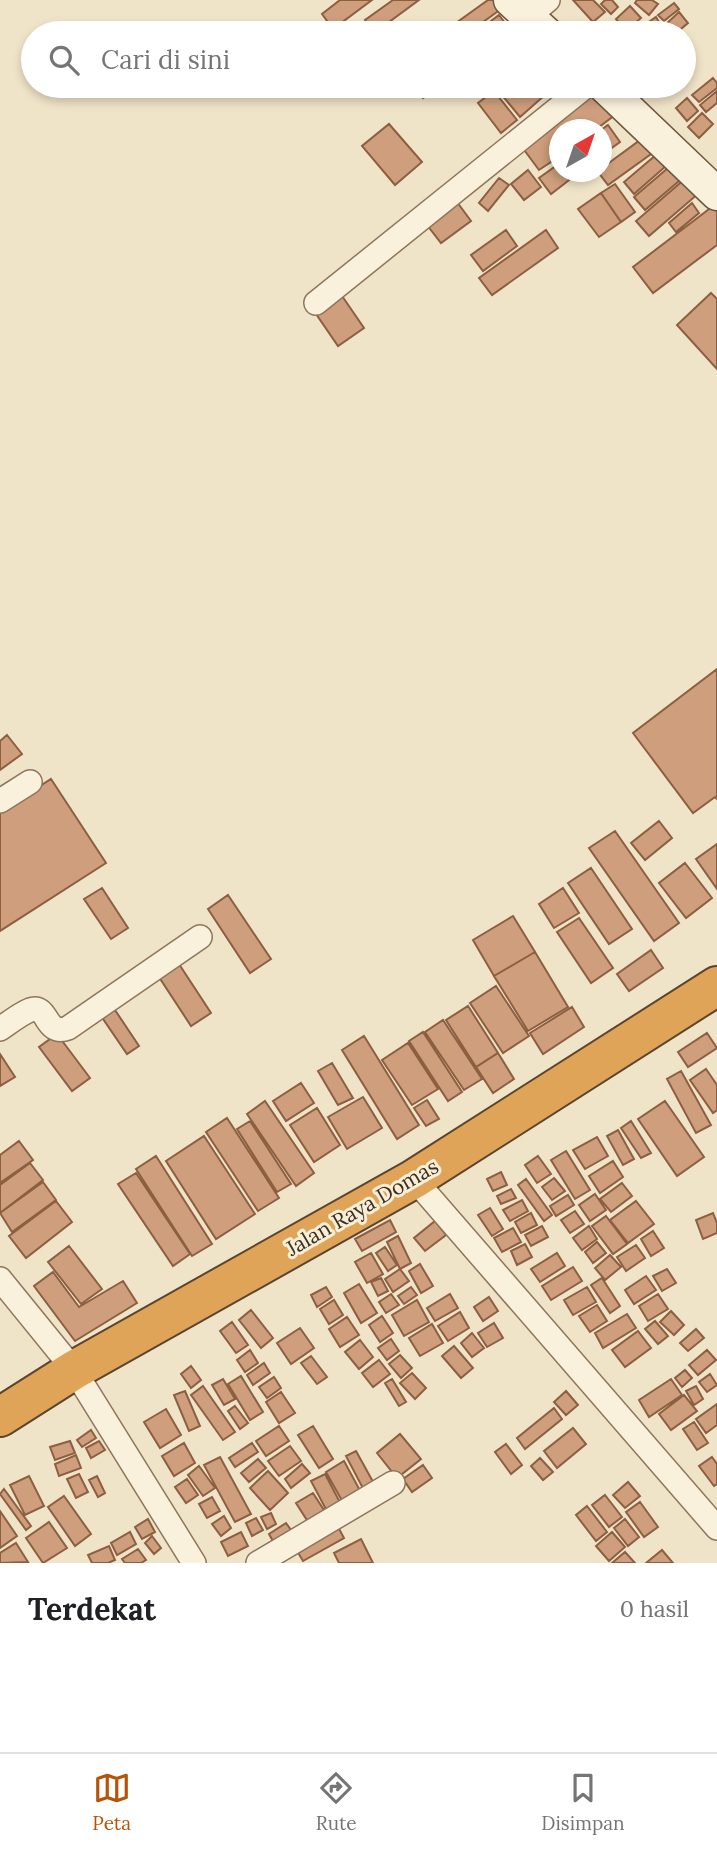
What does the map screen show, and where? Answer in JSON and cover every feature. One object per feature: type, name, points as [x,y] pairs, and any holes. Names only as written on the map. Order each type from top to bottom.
[{"type":"highway","name":"Jalan Raya Domas","points":[[0,1417],[74,1370],[414,1179],[717,986]]},
{"type":"main road","points":[[617,98],[717,194]]},
{"type":"street","points":[[316,303],[571,98]]},
{"type":"street","points":[[0,802],[30,782]]},
{"type":"street","points":[[0,1029],[29,1010],[36,1009],[42,1012],[54,1029],[59,1031],[68,1028],[200,937]]},
{"type":"street","points":[[414,1179],[717,1528]]},
{"type":"street","points":[[0,1279],[74,1370],[194,1563]]},
{"type":"street","points":[[258,1563],[393,1483]]},
{"type":"building","points":[[340,0],[372,0],[344,21],[327,21],[322,14]]},
{"type":"building","points":[[393,0],[419,0],[390,21],[365,20]]},
{"type":"building","points":[[488,0],[495,0],[501,9],[484,21],[459,21]]},
{"type":"building","points":[[573,0],[593,0],[605,12],[592,21]]},
{"type":"building","points":[[605,0],[612,0],[618,7],[611,14],[601,4]]},
{"type":"building","points":[[637,0],[652,0],[658,4],[649,15],[635,3]]},
{"type":"building","points":[[674,3],[679,9],[664,21],[658,15]]},
{"type":"building","points":[[630,6],[641,18],[638,21],[616,19]]},
{"type":"building","points":[[679,12],[686,21],[669,21]]},
{"type":"building","points":[[499,15],[504,21],[491,21]]},
{"type":"building","points":[[713,78],[717,83],[717,88],[699,102],[695,98],[696,92]]},
{"type":"building","points":[[717,91],[717,103],[706,112],[700,105]]},
{"type":"building","points":[[485,98],[500,98],[517,120],[501,133],[478,103]]},
{"type":"building","points":[[504,98],[542,98],[520,117]]},
{"type":"building","points":[[581,98],[607,98],[619,112],[610,119],[552,119]]},
{"type":"building","points":[[687,98],[698,111],[687,121],[676,108]]},
{"type":"building","points":[[702,113],[713,124],[699,138],[688,127]]},
{"type":"building","points":[[549,121],[549,163],[539,170],[519,143]]},
{"type":"building","points":[[389,124],[422,162],[395,185],[362,146]]},
{"type":"building","points":[[612,131],[620,142],[612,148]]},
{"type":"building","points":[[647,135],[658,149],[608,185],[606,182],[612,182],[612,161]]},
{"type":"building","points":[[656,155],[666,166],[634,194],[624,182]]},
{"type":"building","points":[[675,162],[686,175],[645,210],[634,197]]},
{"type":"building","points":[[528,170],[541,187],[524,200],[511,184]]},
{"type":"building","points":[[549,171],[549,182],[567,182],[551,194],[539,178]]},
{"type":"building","points":[[499,178],[509,185],[488,211],[479,203]]},
{"type":"building","points":[[686,178],[699,193],[649,236],[636,221]]},
{"type":"building","points":[[615,184],[635,212],[621,222],[601,193]]},
{"type":"building","points":[[601,193],[621,222],[599,237],[578,209]]},
{"type":"building","points":[[457,202],[471,221],[441,243],[427,225]]},
{"type":"building","points":[[692,203],[699,213],[676,232],[669,223]]},
{"type":"building","points":[[717,203],[717,245],[653,293],[633,267]]},
{"type":"building","points":[[506,230],[517,246],[483,271],[471,255]]},
{"type":"building","points":[[546,230],[558,248],[492,295],[479,278]]},
{"type":"building","points":[[340,293],[364,328],[338,346],[314,311]]},
{"type":"building","points":[[711,293],[717,299],[717,369],[677,325]]},
{"type":"building","points":[[717,669],[717,799],[715,797],[693,813],[633,733]]},
{"type":"building","points":[[7,735],[22,754],[0,770],[0,741]]},
{"type":"building","points":[[51,779],[106,863],[0,931],[0,812]]},
{"type":"building","points":[[659,821],[672,838],[645,860],[631,843]]},
{"type":"building","points":[[615,831],[679,923],[654,941],[589,848]]},
{"type":"building","points":[[717,844],[717,889],[696,859]]},
{"type":"building","points":[[685,863],[712,898],[686,918],[659,883]]},
{"type":"building","points":[[591,868],[632,929],[609,944],[568,883]]},
{"type":"building","points":[[102,888],[128,928],[111,939],[84,899]]},
{"type":"building","points":[[563,888],[579,913],[554,928],[539,904]]},
{"type":"building","points":[[228,895],[271,959],[250,973],[208,909]]},
{"type":"building","points":[[513,916],[535,952],[494,976],[473,940]]},
{"type":"building","points":[[579,918],[613,968],[591,983],[557,932]]},
{"type":"building","points":[[651,950],[663,968],[629,991],[617,974]]},
{"type":"building","points":[[535,952],[568,1007],[528,1031],[494,976]]},
{"type":"building","points":[[177,961],[211,1013],[191,1026],[157,974]]},
{"type":"building","points":[[496,986],[529,1036],[503,1053],[470,1003]]},
{"type":"building","points":[[468,1006],[498,1053],[476,1067],[446,1020]]},
{"type":"building","points":[[113,1007],[139,1046],[127,1054],[101,1016]]},
{"type":"building","points":[[572,1007],[584,1027],[543,1054],[530,1033]]},
{"type":"building","points":[[443,1020],[482,1079],[464,1090],[425,1032]]},
{"type":"building","points":[[423,1032],[462,1092],[448,1101],[409,1041]]},
{"type":"building","points":[[707,1033],[717,1048],[688,1067],[678,1052]]},
{"type":"building","points":[[57,1034],[90,1078],[72,1091],[39,1047]]},
{"type":"building","points":[[364,1036],[419,1125],[397,1139],[342,1050]]},
{"type":"building","points":[[408,1043],[438,1089],[412,1105],[382,1060]]},
{"type":"building","points":[[498,1053],[514,1079],[493,1093],[476,1067]]},
{"type":"building","points":[[0,1054],[15,1077],[0,1086]]},
{"type":"building","points":[[332,1063],[353,1098],[338,1105],[318,1071]]},
{"type":"building","points":[[706,1069],[717,1085],[717,1110],[713,1113],[690,1080]]},
{"type":"building","points":[[681,1071],[711,1125],[696,1133],[667,1079]]},
{"type":"building","points":[[301,1083],[314,1103],[286,1121],[273,1101]]},
{"type":"building","points":[[363,1097],[382,1128],[347,1149],[328,1117]]},
{"type":"building","points":[[427,1100],[439,1119],[426,1126],[414,1108]]},
{"type":"building","points":[[265,1101],[314,1173],[296,1186],[247,1114]]},
{"type":"building","points":[[665,1101],[704,1157],[677,1176],[638,1119]]},
{"type":"building","points":[[317,1108],[340,1145],[314,1162],[290,1125]]},
{"type":"building","points":[[227,1118],[279,1198],[258,1211],[206,1132]]},
{"type":"building","points":[[250,1121],[291,1184],[277,1192],[237,1129]]},
{"type":"building","points":[[631,1121],[651,1153],[641,1158],[621,1128]]},
{"type":"building","points":[[618,1130],[634,1159],[623,1165],[607,1136]]},
{"type":"building","points":[[204,1136],[255,1214],[216,1239],[166,1161]]},
{"type":"building","points":[[597,1137],[608,1156],[585,1169],[573,1150]]},
{"type":"building","points":[[19,1141],[33,1160],[0,1183],[0,1155]]},
{"type":"building","points":[[566,1151],[590,1190],[575,1199],[551,1160]]},
{"type":"building","points":[[156,1156],[212,1244],[192,1256],[136,1169]]},
{"type":"building","points":[[538,1156],[551,1174],[537,1183],[525,1165]]},
{"type":"building","points":[[613,1161],[623,1177],[600,1193],[589,1176]]},
{"type":"building","points":[[30,1163],[43,1180],[0,1213],[0,1185]]},
{"type":"building","points":[[501,1172],[507,1185],[493,1191],[487,1179]]},
{"type":"building","points":[[136,1173],[190,1254],[173,1266],[118,1184]]},
{"type":"building","points":[[554,1178],[565,1191],[552,1200],[542,1187]]},
{"type":"building","points":[[526,1179],[552,1215],[544,1221],[518,1185]]},
{"type":"building","points":[[43,1182],[56,1200],[12,1232],[0,1213]]},
{"type":"building","points":[[622,1183],[632,1196],[611,1212],[600,1199]]},
{"type":"building","points":[[511,1189],[516,1198],[501,1204],[497,1196]]},
{"type":"building","points":[[595,1194],[606,1210],[590,1221],[579,1205]]},
{"type":"building","points":[[568,1195],[574,1205],[556,1216],[550,1206]]},
{"type":"building","points":[[522,1200],[528,1211],[510,1221],[503,1210]]},
{"type":"building","points":[[56,1201],[72,1222],[26,1258],[9,1236]]},
{"type":"building","points":[[636,1201],[654,1224],[628,1243],[610,1220]]},
{"type":"building","points":[[490,1208],[503,1229],[492,1236],[478,1215]]},
{"type":"building","points":[[575,1211],[584,1224],[570,1233],[561,1220]]},
{"type":"building","points":[[531,1213],[537,1225],[521,1233],[515,1222]]},
{"type":"building","points":[[713,1213],[717,1233],[703,1239],[696,1220]]},
{"type":"building","points":[[606,1216],[627,1244],[613,1254],[592,1226]]},
{"type":"building","points":[[390,1220],[396,1232],[362,1251],[355,1239]]},
{"type":"building","points":[[435,1221],[446,1235],[425,1251],[414,1238]]},
{"type":"building","points":[[542,1226],[548,1237],[531,1246],[525,1235]]},
{"type":"building","points":[[589,1226],[597,1239],[582,1250],[573,1238]]},
{"type":"building","points":[[513,1228],[521,1242],[502,1252],[494,1238]]},
{"type":"building","points":[[653,1231],[664,1248],[651,1256],[641,1239]]},
{"type":"building","points":[[398,1236],[411,1263],[400,1269],[387,1242]]},
{"type":"building","points":[[597,1242],[606,1253],[593,1263],[585,1252]]},
{"type":"building","points":[[525,1244],[532,1257],[517,1265],[511,1251]]},
{"type":"building","points":[[636,1245],[645,1258],[626,1271],[617,1257]]},
{"type":"building","points":[[69,1246],[102,1289],[81,1304],[48,1262]]},
{"type":"building","points":[[385,1247],[397,1265],[388,1271],[376,1253]]},
{"type":"building","points":[[371,1253],[383,1274],[367,1283],[355,1262]]},
{"type":"building","points":[[557,1253],[565,1266],[540,1282],[531,1269]]},
{"type":"building","points":[[610,1255],[621,1267],[605,1280],[595,1268]]},
{"type":"building","points":[[420,1264],[433,1286],[421,1293],[409,1271]]},
{"type":"building","points":[[573,1267],[582,1281],[551,1300],[542,1286]]},
{"type":"building","points":[[400,1269],[409,1281],[393,1292],[385,1279]]},
{"type":"building","points":[[667,1269],[676,1283],[662,1291],[653,1276]]},
{"type":"building","points":[[53,1272],[79,1307],[123,1281],[137,1303],[75,1341],[34,1286]]},
{"type":"building","points":[[646,1276],[656,1290],[634,1304],[625,1290]]},
{"type":"building","points":[[381,1278],[388,1291],[378,1296],[371,1282]]},
{"type":"building","points":[[602,1278],[620,1306],[610,1313],[591,1285]]},
{"type":"building","points":[[359,1284],[377,1313],[361,1323],[344,1293]]},
{"type":"building","points":[[326,1287],[332,1297],[317,1307],[311,1295]]},
{"type":"building","points":[[411,1287],[417,1295],[404,1304],[398,1296]]},
{"type":"building","points":[[587,1287],[596,1302],[573,1315],[564,1300]]},
{"type":"building","points":[[391,1294],[399,1305],[386,1313],[379,1302]]},
{"type":"building","points":[[450,1294],[458,1308],[435,1321],[427,1308]]},
{"type":"building","points":[[658,1294],[668,1309],[648,1321],[639,1306]]},
{"type":"building","points":[[489,1297],[498,1311],[483,1321],[474,1307]]},
{"type":"building","points":[[334,1300],[343,1315],[329,1324],[320,1309]]},
{"type":"building","points":[[417,1300],[429,1322],[404,1336],[392,1315]]},
{"type":"building","points":[[597,1305],[607,1321],[590,1332],[579,1316]]},
{"type":"building","points":[[251,1310],[273,1338],[261,1348],[239,1320]]},
{"type":"building","points":[[671,1311],[684,1325],[674,1335],[660,1322]]},
{"type":"building","points":[[460,1312],[469,1328],[448,1341],[438,1326]]},
{"type":"building","points":[[627,1314],[636,1328],[603,1348],[595,1333]]},
{"type":"building","points":[[382,1316],[393,1333],[380,1342],[369,1325]]},
{"type":"building","points":[[347,1317],[359,1335],[340,1347],[329,1329]]},
{"type":"building","points":[[655,1321],[668,1336],[658,1344],[645,1329]]},
{"type":"building","points":[[232,1322],[248,1345],[236,1353],[220,1331]]},
{"type":"building","points":[[494,1323],[503,1338],[487,1347],[478,1333]]},
{"type":"building","points":[[432,1324],[443,1343],[420,1356],[409,1338]]},
{"type":"building","points":[[300,1328],[314,1348],[291,1364],[277,1343]]},
{"type":"building","points":[[696,1329],[704,1338],[688,1351],[680,1343]]},
{"type":"building","points":[[638,1331],[651,1348],[625,1367],[612,1350]]},
{"type":"building","points":[[472,1333],[484,1348],[472,1357],[461,1343]]},
{"type":"building","points":[[391,1339],[399,1351],[387,1360],[378,1348]]},
{"type":"building","points":[[360,1340],[373,1357],[359,1369],[345,1352]]},
{"type":"building","points":[[454,1346],[473,1368],[461,1378],[442,1356]]},
{"type":"building","points":[[250,1350],[258,1363],[245,1372],[237,1360]]},
{"type":"building","points":[[707,1350],[716,1360],[698,1375],[689,1365]]},
{"type":"building","points":[[400,1355],[412,1368],[401,1378],[389,1364]]},
{"type":"building","points":[[311,1356],[327,1377],[317,1384],[301,1363]]},
{"type":"building","points":[[379,1360],[390,1374],[373,1387],[362,1373]]},
{"type":"building","points":[[264,1363],[270,1373],[253,1385],[247,1375]]},
{"type":"building","points":[[191,1366],[201,1380],[191,1388],[181,1374]]},
{"type":"building","points":[[685,1370],[692,1378],[682,1387],[675,1378]]},
{"type":"building","points":[[412,1373],[426,1388],[415,1399],[400,1383]]},
{"type":"building","points":[[710,1374],[717,1385],[707,1392],[699,1382]]},
{"type":"building","points":[[241,1376],[263,1412],[250,1420],[228,1384]]},
{"type":"building","points":[[274,1377],[281,1388],[267,1398],[259,1387]]},
{"type":"building","points":[[223,1379],[235,1399],[224,1405],[212,1385]]},
{"type":"building","points":[[392,1379],[406,1402],[399,1406],[385,1383]]},
{"type":"building","points":[[671,1379],[682,1395],[649,1417],[639,1400]]},
{"type":"building","points":[[203,1386],[235,1432],[223,1440],[191,1395]]},
{"type":"building","points":[[696,1386],[703,1399],[694,1405],[686,1391]]},
{"type":"building","points":[[185,1391],[200,1426],[189,1431],[174,1395]]},
{"type":"building","points":[[566,1391],[578,1405],[566,1415],[554,1402]]},
{"type":"building","points":[[281,1392],[295,1413],[279,1423],[266,1402]]},
{"type":"building","points":[[684,1395],[697,1411],[671,1430],[659,1414]]},
{"type":"building","points":[[717,1404],[717,1425],[706,1433],[696,1419]]},
{"type":"building","points":[[235,1406],[248,1423],[240,1429],[228,1411]]},
{"type":"building","points":[[554,1408],[562,1419],[525,1449],[517,1438]]},
{"type":"building","points":[[166,1409],[181,1435],[160,1448],[144,1422]]},
{"type":"building","points":[[694,1422],[708,1443],[697,1450],[683,1429]]},
{"type":"building","points":[[279,1426],[289,1441],[266,1456],[256,1441]]},
{"type":"building","points":[[313,1426],[333,1459],[319,1468],[298,1435]]},
{"type":"building","points":[[573,1428],[586,1444],[557,1468],[544,1451]]},
{"type":"building","points":[[91,1430],[96,1438],[82,1447],[77,1440]]},
{"type":"building","points":[[400,1434],[421,1459],[397,1478],[377,1453]]},
{"type":"building","points":[[70,1441],[75,1453],[55,1460],[50,1447]]},
{"type":"building","points":[[99,1441],[105,1450],[91,1458],[86,1448]]},
{"type":"building","points":[[184,1443],[195,1463],[174,1476],[162,1456]]},
{"type":"building","points":[[252,1443],[258,1452],[235,1467],[229,1458]]},
{"type":"building","points":[[506,1444],[522,1465],[511,1474],[495,1452]]},
{"type":"building","points":[[290,1446],[301,1461],[279,1476],[268,1461]]},
{"type":"building","points":[[356,1451],[377,1489],[367,1496],[346,1456]]},
{"type":"building","points":[[76,1455],[81,1468],[59,1476],[55,1464]]},
{"type":"building","points":[[220,1457],[251,1514],[235,1522],[204,1465]]},
{"type":"building","points":[[712,1457],[717,1464],[717,1484],[714,1486],[699,1466]]},
{"type":"building","points":[[540,1458],[553,1472],[543,1480],[531,1466]]},
{"type":"building","points":[[258,1459],[266,1468],[249,1482],[241,1473]]},
{"type":"building","points":[[344,1461],[363,1496],[345,1506],[326,1472]]},
{"type":"building","points":[[302,1464],[310,1473],[291,1488],[285,1479]]},
{"type":"building","points":[[423,1465],[432,1478],[412,1492],[403,1479]]},
{"type":"building","points":[[199,1466],[215,1488],[203,1496],[188,1475]]},
{"type":"building","points":[[268,1471],[288,1493],[270,1510],[250,1488]]},
{"type":"building","points":[[79,1474],[88,1492],[76,1498],[67,1479]]},
{"type":"building","points":[[325,1474],[344,1510],[330,1517],[311,1481]]},
{"type":"building","points":[[29,1476],[44,1506],[25,1515],[10,1485]]},
{"type":"building","points":[[97,1476],[105,1493],[98,1497],[89,1480]]},
{"type":"building","points":[[187,1479],[198,1495],[186,1503],[175,1487]]},
{"type":"building","points":[[628,1482],[640,1496],[625,1508],[613,1495]]},
{"type":"building","points":[[4,1489],[31,1526],[26,1530],[0,1494]]},
{"type":"building","points":[[313,1493],[329,1518],[312,1528],[296,1503]]},
{"type":"building","points":[[605,1495],[622,1517],[609,1527],[592,1505]]},
{"type":"building","points":[[64,1496],[91,1534],[75,1546],[48,1507]]},
{"type":"building","points":[[212,1497],[220,1511],[207,1518],[199,1504]]},
{"type":"building","points":[[640,1502],[658,1527],[644,1537],[626,1512]]},
{"type":"building","points":[[587,1506],[607,1532],[596,1541],[576,1515]]},
{"type":"building","points":[[0,1511],[17,1536],[0,1548]]},
{"type":"building","points":[[271,1513],[276,1524],[267,1529],[261,1517]]},
{"type":"building","points":[[224,1516],[231,1528],[221,1536],[212,1524]]},
{"type":"building","points":[[256,1518],[263,1530],[252,1536],[246,1523]]},
{"type":"building","points":[[148,1519],[155,1532],[142,1539],[135,1527]]},
{"type":"building","points":[[625,1519],[639,1537],[628,1546],[614,1528]]},
{"type":"building","points":[[49,1522],[67,1548],[43,1563],[26,1538]]},
{"type":"building","points":[[286,1523],[291,1530],[273,1541],[269,1534]]},
{"type":"building","points":[[336,1523],[344,1538],[303,1561],[294,1546]]},
{"type":"building","points":[[130,1532],[136,1544],[117,1555],[111,1543]]},
{"type":"building","points":[[241,1532],[248,1546],[228,1556],[221,1542]]},
{"type":"building","points":[[612,1532],[625,1547],[609,1561],[596,1546]]},
{"type":"building","points":[[152,1536],[161,1548],[154,1554],[145,1543]]},
{"type":"building","points":[[361,1539],[373,1563],[339,1563],[334,1553]]},
{"type":"building","points":[[16,1543],[28,1562],[0,1563],[0,1553]]},
{"type":"building","points":[[109,1546],[115,1560],[92,1563],[88,1555]]},
{"type":"building","points":[[138,1549],[146,1560],[141,1563],[125,1563],[122,1559]]},
{"type":"building","points":[[662,1550],[673,1563],[646,1563]]},
{"type":"building","points":[[625,1552],[635,1563],[612,1563]]}]
